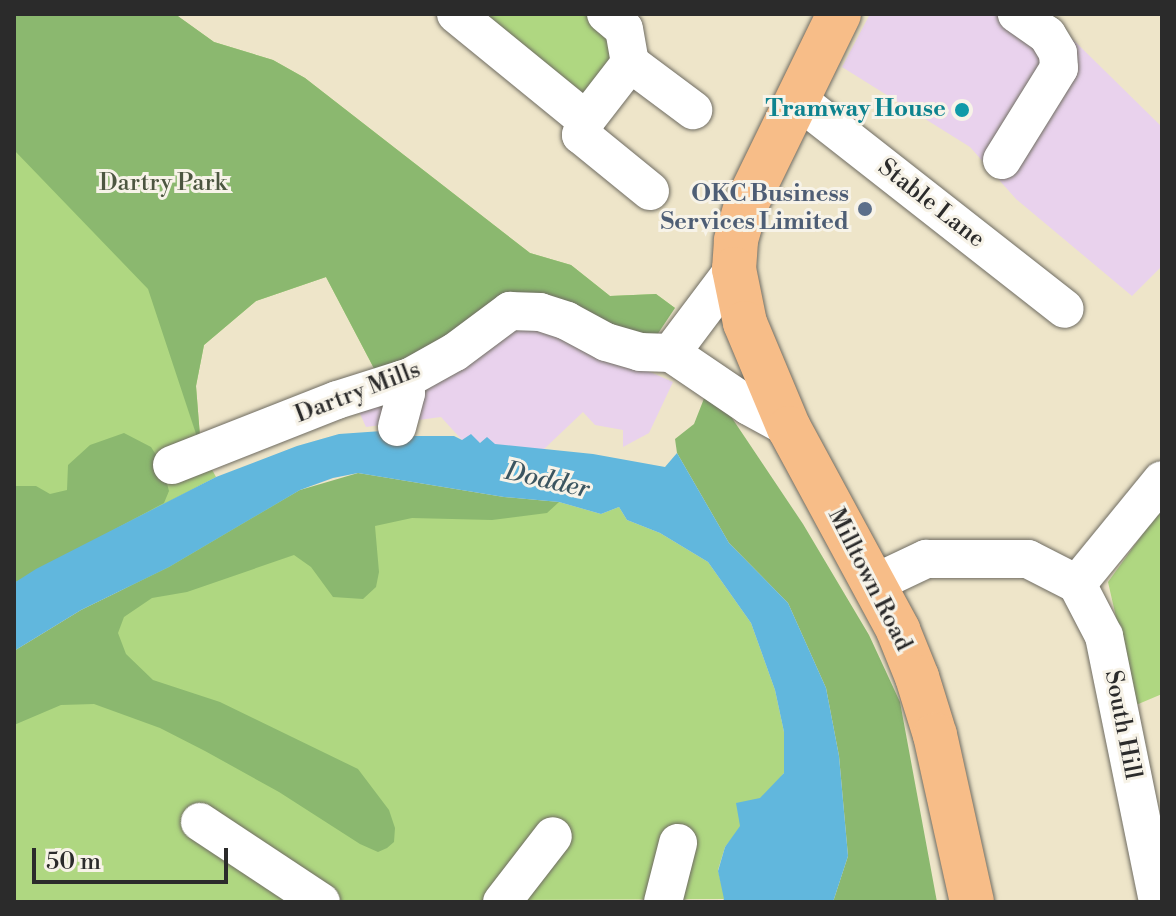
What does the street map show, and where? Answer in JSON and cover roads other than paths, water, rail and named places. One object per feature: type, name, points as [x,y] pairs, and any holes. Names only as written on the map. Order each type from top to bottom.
[{"type":"main road","name":"Milltown Road","points":[[839,14],[746,205],[736,241],[734,269],[745,323],[789,428],[898,630],[917,677],[935,735],[972,902]]},
{"type":"street","points":[[456,14],[586,120]]},
{"type":"street","points":[[606,14],[624,29],[630,63],[693,110]]},
{"type":"street","points":[[1002,160],[1059,68],[1058,53],[1047,35],[1017,14]]},
{"type":"street","points":[[630,63],[586,120],[581,135],[650,191]]},
{"type":"street","name":"Stable Lane","points":[[797,99],[1065,309]]},
{"type":"street","points":[[671,353],[734,269]]},
{"type":"street","name":"Dartry Mills","points":[[172,465],[337,400],[402,380],[455,352],[510,311],[540,312],[567,321],[606,342],[640,352],[671,353],[749,406],[789,428]]},
{"type":"street","points":[[397,427],[406,393],[402,380]]},
{"type":"street","points":[[873,584],[926,559],[1028,559],[1077,584],[1162,480]]},
{"type":"street","name":"South Hill","points":[[1077,584],[1104,636],[1157,881]]},
{"type":"street","points":[[200,822],[321,902]]},
{"type":"street","points":[[502,902],[553,836]]},
{"type":"street","points":[[663,902],[678,843]]},
{"type":"water","name":"Dodder","points":[[382,431],[415,436],[454,436],[462,440],[471,434],[480,443],[487,437],[495,444],[593,454],[665,467],[677,453],[729,543],[788,603],[826,688],[839,756],[848,856],[833,902],[722,902],[718,871],[725,847],[740,826],[736,803],[760,798],[784,773],[784,732],[775,690],[751,623],[708,562],[660,533],[627,520],[619,507],[601,514],[559,502],[504,497],[358,473],[333,478],[300,490],[169,567],[81,610],[14,651],[14,583],[36,569],[216,477],[297,446],[339,434]]},
{"type":"place","name":"Tramway House","points":[[962,110]]},
{"type":"place","name":"OKC Business Services Limited","points":[[865,209]]},
{"type":"park label","name":"Dartry Park","points":[[163,184]]}]
